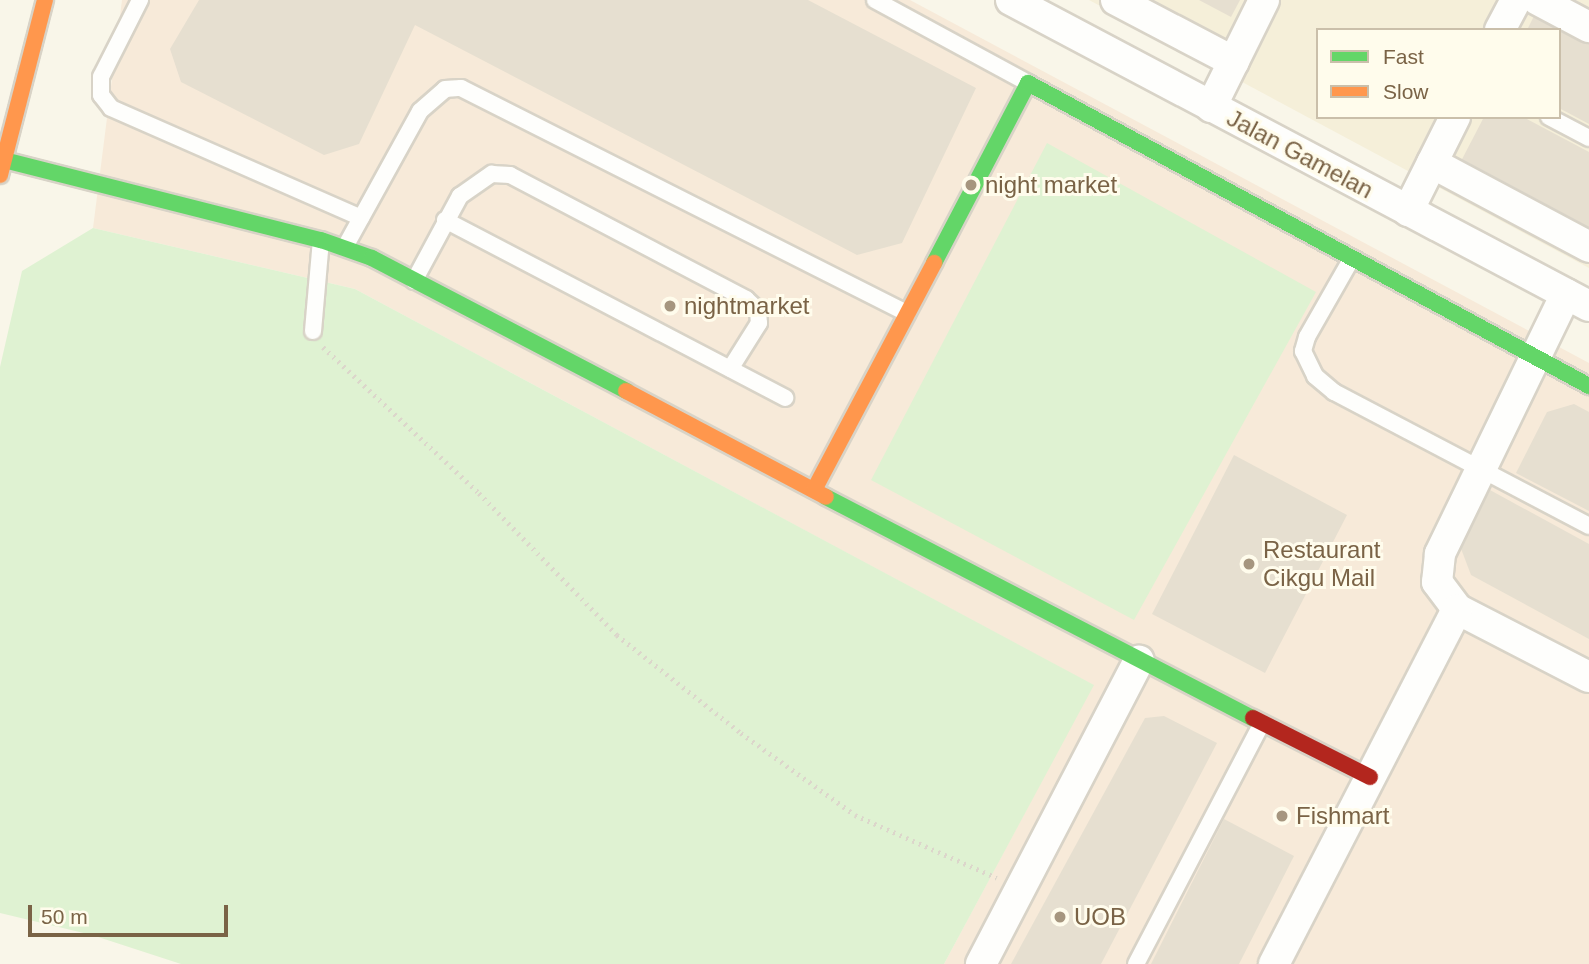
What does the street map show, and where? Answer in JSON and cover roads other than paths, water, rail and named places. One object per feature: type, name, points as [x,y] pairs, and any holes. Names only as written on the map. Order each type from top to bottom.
[{"type":"street","points":[[45,0],[2,167],[345,247],[1139,661],[1370,777]]},
{"type":"street","name":"Jalan Gamelan","points":[[1011,0],[1578,300]]},
{"type":"street","points":[[1116,0],[1234,62]]},
{"type":"street","points":[[1211,107],[1264,0]]},
{"type":"street","points":[[1501,28],[1516,0]]},
{"type":"street","points":[[1538,0],[1589,27]]},
{"type":"street","points":[[814,490],[1028,83],[1589,386]]},
{"type":"street","points":[[1408,211],[1454,119]]},
{"type":"street","points":[[1432,163],[1589,247]]},
{"type":"street","points":[[1578,300],[1536,358],[1437,567],[1443,595],[1457,609],[1589,677]]},
{"type":"street","points":[[1274,964],[1457,609]]},
{"type":"street","points":[[981,964],[1139,661]]},
{"type":"lane","points":[[140,0],[101,77],[102,95],[111,108],[361,218]]},
{"type":"lane","points":[[875,0],[1028,83]]},
{"type":"lane","points":[[345,247],[430,98],[445,89],[461,88],[907,313]]},
{"type":"lane","points":[[1553,119],[1589,138]]},
{"type":"lane","points":[[414,281],[460,196],[492,174],[510,175],[612,227],[758,310],[760,323],[730,369]]},
{"type":"lane","points":[[445,220],[785,398]]},
{"type":"lane","points":[[313,331],[321,240]]},
{"type":"lane","points":[[1352,258],[1307,337],[1305,362],[1334,392],[1589,526]]},
{"type":"lane","points":[[1136,964],[1262,723]]},
{"type":"place","name":"night market","points":[[971,185]]},
{"type":"place","name":"nightmarket","points":[[670,306]]},
{"type":"place","name":"Restaurant Cikgu Mail","points":[[1249,564]]},
{"type":"place","name":"Fishmart","points":[[1282,816]]},
{"type":"place","name":"UOB","points":[[1060,917]]}]
